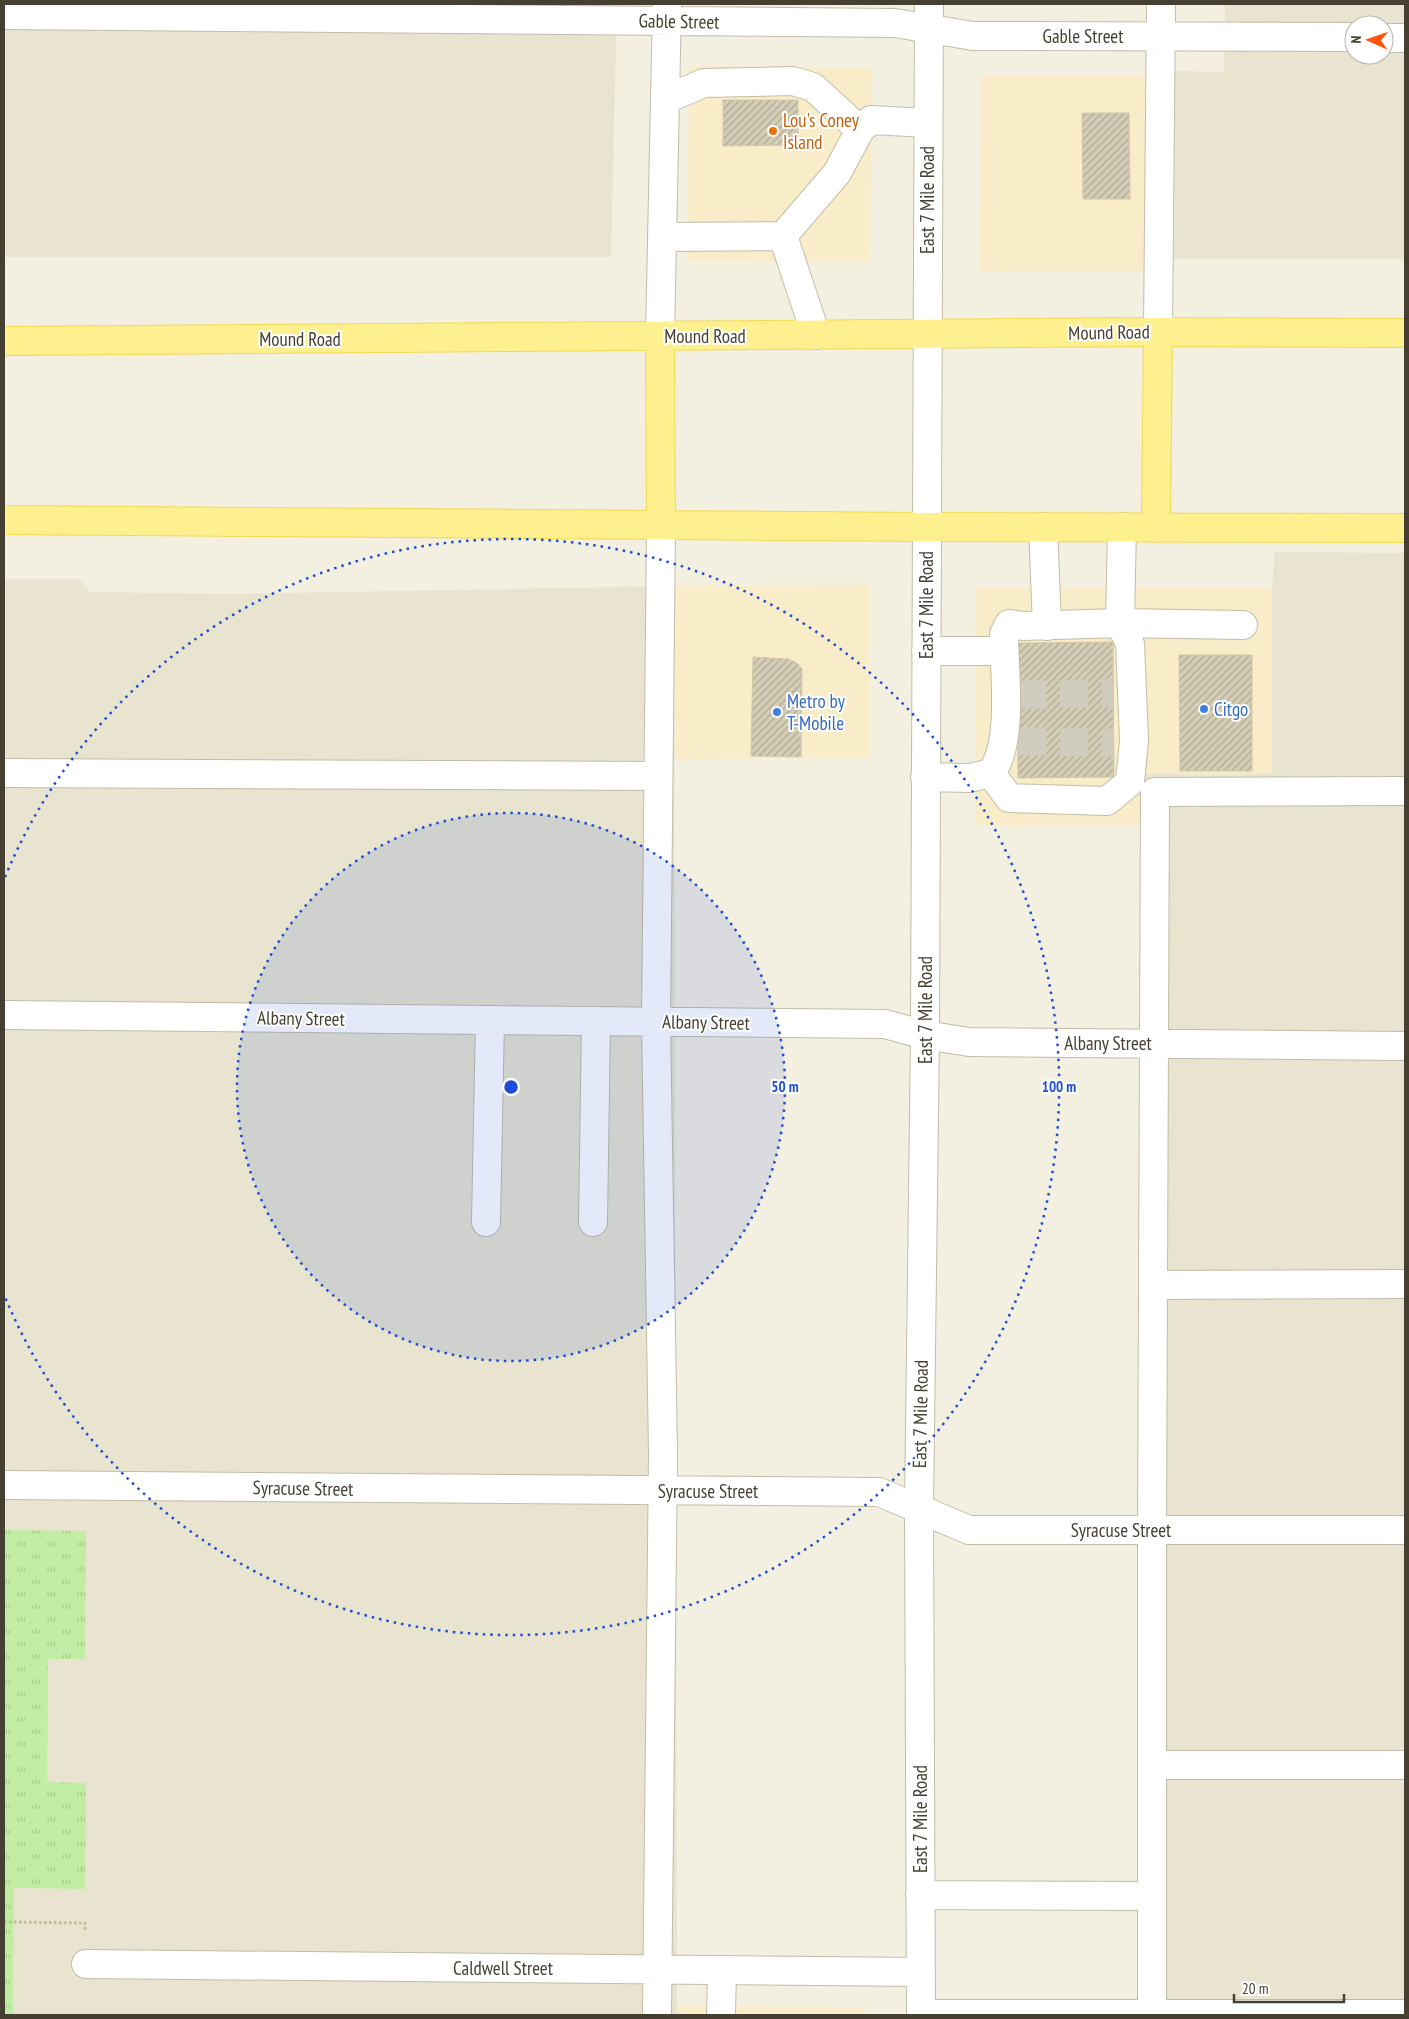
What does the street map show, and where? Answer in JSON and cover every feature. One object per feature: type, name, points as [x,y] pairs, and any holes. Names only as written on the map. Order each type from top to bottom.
[{"type":"main road","points":[[1156,528],[1158,332]]},
{"type":"main road","name":"Mound Road","points":[[4,341],[816,336],[926,333],[1405,333]]},
{"type":"main road","points":[[660,336],[661,525]]},
{"type":"main road","points":[[4,520],[926,527],[1405,528]]},
{"type":"street","points":[[1158,332],[1161,4]]},
{"type":"street","points":[[660,336],[667,12]]},
{"type":"street","name":"Gable Street","points":[[4,15],[667,12],[895,23],[929,16],[973,36],[1344,38]]},
{"type":"street","name":"East 7 Mile Road","points":[[921,2015],[919,1509],[925,1035],[926,333],[929,16]]},
{"type":"street","points":[[666,99],[704,83],[793,81],[813,87],[860,130]]},
{"type":"street","points":[[663,237],[783,236],[837,172],[860,130],[870,120],[928,122]]},
{"type":"street","points":[[783,236],[816,336]]},
{"type":"street","points":[[656,2015],[662,1491],[656,1022],[661,525]]},
{"type":"street","points":[[1043,527],[1047,626]]},
{"type":"street","points":[[991,774],[1009,798],[1107,801],[1130,782],[1124,742],[1123,692],[1130,644],[1120,623],[1122,527]]},
{"type":"street","points":[[926,778],[970,778],[991,774],[998,764],[1010,740],[1011,695],[1004,651],[1004,634],[1009,624],[1047,626],[1120,623],[1243,625]]},
{"type":"street","points":[[926,651],[1004,651]]},
{"type":"street","points":[[4,773],[658,776]]},
{"type":"street","points":[[1152,2015],[1155,792],[1405,791]]},
{"type":"street","name":"Albany Street","points":[[4,1016],[885,1024],[925,1035],[969,1042],[1405,1046]]},
{"type":"street","points":[[486,1222],[490,1020]]},
{"type":"street","points":[[593,1222],[596,1021]]},
{"type":"street","points":[[1153,1285],[1405,1284]]},
{"type":"street","name":"Syracuse Street","points":[[4,1485],[879,1492],[969,1530],[1405,1530]]},
{"type":"street","points":[[1152,1764],[1405,1765]]},
{"type":"street","points":[[920,1895],[1152,1896]]},
{"type":"street","name":"Caldwell Street","points":[[86,1964],[921,1972]]},
{"type":"street","points":[[720,2015],[722,1970]]},
{"type":"street","points":[[921,2015],[1405,2014]]},
{"type":"path","points":[[4,1922],[85,1923]]},
{"type":"shaded area","points":[[4,4],[617,4],[611,257],[4,257]]},
{"type":"shaded area","points":[[1225,4],[1405,4],[1405,259],[1174,259],[1175,71],[1224,72]]},
{"type":"shaded area","points":[[689,66],[872,68],[870,262],[687,261]]},
{"type":"shaded area","points":[[981,75],[1147,76],[1147,272],[980,272]]},
{"type":"shaded area","points":[[1275,552],[1405,553],[1405,2015],[1140,2015],[1140,774],[1272,774],[1272,587]]},
{"type":"shaded area","points":[[4,579],[79,579],[90,592],[228,594],[674,586],[677,2015],[4,2015]]},
{"type":"shaded area","points":[[869,585],[870,758],[675,759],[674,586]]},
{"type":"shaded area","points":[[976,587],[1272,587],[1272,774],[1140,774],[1140,826],[976,826]]},
{"type":"shaded area","points":[[677,2006],[865,2007],[865,2015],[677,2015]]},
{"type":"green space","points":[[4,1530],[86,1531],[85,1659],[48,1659],[47,1782],[86,1783],[85,1889],[14,1888],[13,2015],[4,2015]]},
{"type":"building","points":[[723,100],[798,100],[798,145],[723,146]]},
{"type":"building","points":[[1082,113],[1129,113],[1130,199],[1083,199]]},
{"type":"building","points":[[1113,642],[1114,777],[1018,778],[1017,643]]},
{"type":"building","points":[[1179,655],[1252,655],[1252,771],[1180,771]]},
{"type":"building","name":"Metro by T-Mobile","points":[[753,657],[788,659],[797,663],[802,669],[801,757],[751,756]]},
{"type":"tunnel","points":[[1018,695],[1113,693]]},
{"type":"tunnel","points":[[1018,741],[1113,743]]},
{"type":"place","name":"Lou's Coney Island","points":[[773,131]]},
{"type":"place","name":"Citgo","points":[[1204,709]]},
{"type":"place","name":"Metro by T-Mobile","points":[[777,712]]}]
